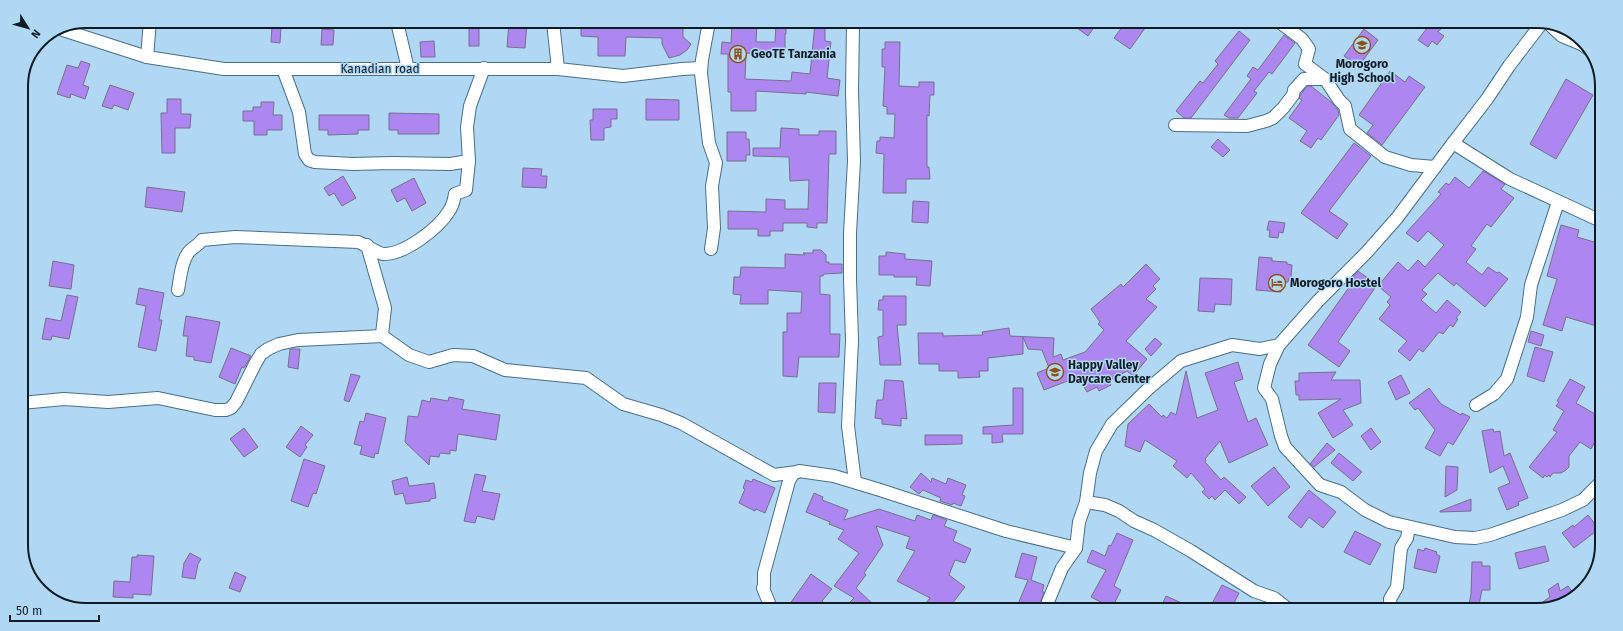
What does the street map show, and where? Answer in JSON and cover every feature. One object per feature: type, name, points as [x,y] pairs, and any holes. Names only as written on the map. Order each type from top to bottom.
[{"type":"street","points":[[147,57],[149,28]]},
{"type":"street","points":[[398,28],[408,69]]},
{"type":"street","points":[[554,28],[558,69]]},
{"type":"street","points":[[708,28],[701,68],[709,143],[716,163],[712,186],[714,228],[711,249]]},
{"type":"street","points":[[853,28],[852,91],[854,161],[850,234],[852,340],[848,426],[854,482]]},
{"type":"street","points":[[1287,28],[1302,39],[1309,49],[1305,64],[1324,79],[1339,100],[1346,106],[1350,129],[1385,157],[1411,165],[1435,167]]},
{"type":"street","points":[[1538,28],[1509,66],[1487,99],[1452,142],[1392,224],[1279,345],[1270,364],[1264,388],[1272,400],[1285,447],[1320,485],[1342,492],[1365,510],[1389,522],[1455,537],[1475,538],[1490,535],[1562,510],[1583,500],[1595,488]]},
{"type":"street","name":"Kanadian road","points":[[66,31],[147,57],[224,69],[558,69],[623,76],[701,68]]},
{"type":"street","points":[[1557,31],[1562,36],[1572,40]]},
{"type":"street","points":[[178,290],[187,255],[191,249],[198,247],[202,240],[206,239],[252,237],[358,242],[382,254],[406,247],[430,232],[448,214],[455,194],[466,190],[469,161],[467,127],[470,106],[484,68]]},
{"type":"street","points":[[283,69],[299,112],[305,154],[309,160],[315,162],[353,164],[450,164],[469,161]]},
{"type":"street","points":[[1175,124],[1238,127],[1266,121],[1273,118],[1283,108],[1294,90],[1304,79],[1324,79]]},
{"type":"street","points":[[1452,142],[1510,179],[1595,218]]},
{"type":"street","points":[[1476,405],[1494,394],[1507,379],[1527,317],[1530,285],[1558,202]]},
{"type":"street","points":[[366,245],[385,308],[383,336]]},
{"type":"street","points":[[28,402],[64,399],[108,402],[158,398],[226,410],[231,408],[236,402],[255,364],[261,354],[268,348],[298,340],[383,336],[409,355],[430,362],[453,355],[473,356],[505,370],[586,378],[623,404],[661,415],[681,423],[774,475],[809,472],[854,482],[1006,531],[1076,548]]},
{"type":"street","points":[[1047,603],[1062,568],[1076,548],[1079,522],[1086,502],[1090,473],[1096,451],[1112,424],[1148,389],[1181,361],[1232,346],[1260,349],[1279,345]]},
{"type":"street","points":[[769,603],[763,588],[764,573],[789,481],[797,472]]},
{"type":"street","points":[[1086,502],[1105,505],[1119,511],[1134,521],[1154,530],[1191,551],[1254,591],[1274,598],[1280,603]]},
{"type":"street","points":[[1390,603],[1390,599],[1396,588],[1402,548],[1407,538],[1409,527]]},
{"type":"building","points":[[272,28],[281,28],[280,43],[271,42]]},
{"type":"building","points":[[469,28],[479,28],[479,46],[469,46]]},
{"type":"building","points":[[509,28],[527,28],[525,48],[507,47]]},
{"type":"building","points":[[581,28],[683,28],[683,37],[691,44],[687,50],[680,55],[669,58],[662,44],[662,38],[626,37],[625,56],[598,56],[598,37],[581,36]]},
{"type":"building","points":[[732,28],[757,28],[756,42],[775,42],[776,28],[786,28],[785,53],[770,55],[746,53],[745,79],[791,81],[792,72],[810,74],[815,28],[825,28],[825,41],[831,42],[827,78],[840,80],[838,96],[806,92],[806,94],[756,91],[756,111],[731,111],[731,92],[728,92],[728,54],[721,54],[722,42],[731,43]]},
{"type":"building","points":[[1077,28],[1094,28],[1088,36]]},
{"type":"building","points":[[1121,28],[1145,28],[1130,49],[1114,38]]},
{"type":"building","points":[[1427,28],[1442,28],[1438,32],[1444,36],[1437,45],[1432,41],[1428,47],[1418,40]]},
{"type":"building","points":[[322,29],[334,30],[333,45],[321,45]]},
{"type":"building","points":[[1364,29],[1378,40],[1358,67],[1344,56]]},
{"type":"building","points":[[1239,31],[1250,40],[1191,118],[1184,118],[1176,111],[1200,81],[1203,83],[1218,64],[1215,61]]},
{"type":"building","points":[[1284,35],[1295,43],[1272,74],[1269,72],[1254,91],[1257,93],[1238,118],[1229,118],[1224,115],[1251,79],[1247,76],[1253,67],[1258,70]]},
{"type":"building","points":[[434,41],[435,57],[421,57],[420,42]]},
{"type":"building","points":[[885,42],[900,42],[899,86],[919,87],[919,82],[934,82],[934,95],[930,95],[929,116],[927,115],[927,167],[929,167],[930,179],[906,179],[906,193],[883,193],[884,154],[876,153],[877,141],[880,141],[880,137],[894,138],[895,114],[887,114],[887,107],[883,106],[885,67],[882,67],[882,49],[885,49]]},
{"type":"building","points":[[81,61],[90,64],[83,85],[89,87],[85,99],[71,94],[70,98],[57,94],[67,65],[78,68]]},
{"type":"building","points":[[1390,71],[1405,82],[1409,76],[1425,87],[1382,145],[1367,133],[1373,125],[1359,115]]},
{"type":"building","points":[[1566,79],[1593,95],[1556,159],[1530,144]]},
{"type":"building","points":[[110,85],[134,93],[128,110],[114,105],[112,109],[102,106]]},
{"type":"building","points":[[1307,86],[1311,86],[1331,102],[1338,110],[1339,115],[1321,140],[1318,138],[1311,148],[1300,141],[1307,131],[1289,118],[1302,100],[1299,98]]},
{"type":"building","points":[[167,99],[181,99],[181,114],[191,114],[190,128],[175,128],[175,153],[162,153],[161,113],[167,113]]},
{"type":"building","points":[[646,99],[679,100],[679,120],[646,120]]},
{"type":"building","points":[[261,102],[274,102],[273,115],[282,115],[282,130],[267,130],[267,135],[254,135],[254,121],[243,121],[243,111],[253,111],[253,107],[261,107]]},
{"type":"building","points":[[593,109],[617,109],[617,119],[611,119],[611,127],[604,128],[604,140],[591,140],[590,120],[593,120]]},
{"type":"building","points":[[389,113],[439,114],[439,134],[398,134],[398,130],[389,130]]},
{"type":"building","points":[[319,115],[369,115],[369,130],[358,130],[358,134],[328,135],[328,130],[319,130]]},
{"type":"building","points":[[781,128],[799,129],[799,135],[819,135],[819,131],[836,131],[836,154],[829,154],[827,223],[817,223],[817,228],[807,227],[807,223],[783,223],[783,231],[770,231],[770,236],[758,236],[758,229],[728,229],[728,211],[766,212],[766,199],[785,200],[785,209],[808,209],[809,180],[790,181],[789,157],[753,156],[753,148],[780,148]]},
{"type":"building","points":[[727,132],[746,132],[746,139],[749,139],[750,155],[746,155],[746,161],[727,161]]},
{"type":"building","points":[[1218,139],[1230,150],[1223,157],[1211,147]]},
{"type":"building","points":[[1354,143],[1371,156],[1329,211],[1348,224],[1337,239],[1301,213]]},
{"type":"building","points":[[523,168],[542,169],[541,176],[547,176],[546,188],[522,187]]},
{"type":"building","points":[[1483,171],[1505,184],[1501,189],[1514,198],[1491,227],[1487,224],[1471,246],[1476,249],[1466,262],[1482,275],[1488,267],[1497,273],[1499,272],[1508,279],[1485,307],[1456,283],[1454,286],[1438,273],[1422,290],[1427,294],[1421,300],[1436,313],[1447,300],[1461,312],[1456,318],[1458,319],[1453,327],[1450,325],[1443,334],[1439,332],[1423,352],[1419,349],[1410,361],[1398,351],[1407,341],[1379,319],[1390,305],[1387,302],[1391,297],[1378,286],[1398,262],[1408,271],[1418,260],[1425,267],[1444,245],[1428,231],[1418,242],[1406,233],[1441,194],[1438,192],[1446,183],[1449,185],[1455,177],[1469,188]]},
{"type":"building","points":[[343,176],[356,198],[342,206],[334,193],[329,196],[324,188]]},
{"type":"building","points":[[414,178],[426,203],[412,211],[405,198],[397,202],[391,190]]},
{"type":"building","points":[[147,187],[185,192],[182,212],[145,207]]},
{"type":"building","points":[[913,201],[929,202],[928,223],[912,222]]},
{"type":"building","points":[[1269,221],[1285,223],[1283,233],[1279,232],[1278,238],[1269,237],[1270,230],[1267,230]]},
{"type":"building","points":[[1561,225],[1579,230],[1577,237],[1595,242],[1595,326],[1566,317],[1562,331],[1543,325],[1557,279],[1547,276]]},
{"type":"building","points":[[813,250],[821,250],[826,255],[826,262],[829,262],[829,264],[842,264],[842,273],[824,274],[823,276],[820,276],[820,294],[830,295],[830,334],[840,334],[839,357],[799,357],[797,377],[783,376],[783,332],[787,332],[787,313],[801,313],[802,292],[768,290],[768,304],[740,304],[741,295],[733,294],[734,277],[740,277],[741,267],[785,268],[785,254],[805,255],[803,253],[813,253]]},
{"type":"building","points":[[886,252],[905,254],[905,259],[932,261],[930,286],[916,285],[917,277],[894,277],[894,275],[879,275],[879,256],[886,256]]},
{"type":"building","points":[[1259,257],[1272,258],[1272,261],[1287,262],[1287,264],[1292,265],[1291,278],[1289,278],[1288,282],[1282,282],[1281,292],[1256,290]]},
{"type":"building","points":[[53,261],[74,265],[71,289],[49,286]]},
{"type":"building","points":[[1146,264],[1160,279],[1153,286],[1156,289],[1146,299],[1157,307],[1126,341],[1147,359],[1133,376],[1127,371],[1109,381],[1111,385],[1099,391],[1097,387],[1087,392],[1078,377],[1044,390],[1037,373],[1049,368],[1042,350],[1028,349],[1023,337],[1023,354],[988,358],[988,371],[979,371],[980,377],[958,378],[958,371],[939,371],[939,364],[919,364],[918,333],[943,333],[943,336],[983,335],[982,332],[1009,328],[1010,336],[1054,338],[1053,357],[1061,354],[1063,360],[1085,352],[1104,330],[1098,324],[1100,322],[1091,309],[1121,284],[1123,287]]},
{"type":"building","points":[[1358,271],[1377,285],[1338,342],[1350,351],[1339,367],[1308,345],[1352,283],[1350,280]]},
{"type":"building","points":[[1200,278],[1232,279],[1231,305],[1215,304],[1214,312],[1198,311]]},
{"type":"building","points":[[139,288],[164,293],[159,320],[162,320],[156,351],[138,347],[146,306],[136,304]]},
{"type":"building","points":[[67,295],[78,297],[69,339],[52,336],[51,340],[42,339],[46,318],[61,321]]},
{"type":"building","points":[[883,296],[906,296],[906,325],[897,325],[901,365],[880,365],[878,337],[883,336],[883,310],[878,310],[879,300],[883,300]]},
{"type":"building","points":[[186,316],[220,322],[211,363],[194,360],[194,357],[186,356],[188,336],[183,336]]},
{"type":"building","points":[[1531,331],[1544,335],[1541,346],[1528,342]]},
{"type":"building","points":[[1155,338],[1162,344],[1151,356],[1145,349]]},
{"type":"building","points":[[1535,347],[1553,352],[1544,382],[1527,376]]},
{"type":"building","points":[[231,348],[251,356],[244,368],[242,367],[235,384],[219,377]]},
{"type":"building","points":[[290,349],[300,349],[298,369],[288,367]]},
{"type":"building","points":[[1238,362],[1243,379],[1234,382],[1248,422],[1256,418],[1268,445],[1229,463],[1220,441],[1205,459],[1205,462],[1221,480],[1224,477],[1246,497],[1239,504],[1225,490],[1215,500],[1212,496],[1209,499],[1202,492],[1205,489],[1191,473],[1187,478],[1173,466],[1177,461],[1145,440],[1140,452],[1125,446],[1128,424],[1149,404],[1162,417],[1163,415],[1167,418],[1171,412],[1176,415],[1186,371],[1197,418],[1218,410],[1205,373]]},
{"type":"building","points":[[1336,372],[1331,380],[1360,380],[1361,403],[1343,410],[1353,425],[1333,438],[1318,413],[1341,399],[1299,400],[1299,395],[1296,395],[1295,381],[1299,381],[1299,373]]},
{"type":"building","points":[[351,374],[360,376],[349,402],[344,400]]},
{"type":"building","points":[[1401,375],[1410,393],[1396,400],[1388,382]]},
{"type":"building","points":[[1570,379],[1585,387],[1576,403],[1595,414],[1595,442],[1591,449],[1580,442],[1569,456],[1569,467],[1566,470],[1561,473],[1553,473],[1550,477],[1549,475],[1547,477],[1545,475],[1543,478],[1529,467],[1557,432],[1553,430],[1564,411],[1556,406],[1559,402],[1557,401]]},
{"type":"building","points":[[885,380],[903,381],[907,419],[901,418],[901,426],[882,424],[882,419],[875,418],[877,400],[883,400]]},
{"type":"building","points":[[819,383],[836,383],[835,413],[818,412]]},
{"type":"building","points":[[1013,388],[1023,388],[1023,434],[1002,434],[1003,442],[992,443],[992,434],[983,434],[983,427],[1013,425]]},
{"type":"building","points":[[1429,388],[1441,404],[1461,415],[1462,413],[1470,417],[1453,445],[1448,442],[1440,456],[1425,448],[1435,430],[1418,408],[1415,410],[1409,403]]},
{"type":"building","points":[[449,397],[464,400],[462,409],[500,415],[496,440],[458,434],[456,451],[450,450],[450,454],[440,453],[439,457],[430,456],[429,465],[405,442],[408,416],[418,417],[422,400],[430,402],[431,398],[448,401]]},
{"type":"building","points":[[366,413],[386,418],[378,454],[375,453],[374,458],[360,454],[362,446],[354,444],[360,421],[364,422]]},
{"type":"building","points":[[301,426],[313,435],[305,445],[307,447],[300,457],[286,447]]},
{"type":"building","points":[[244,428],[258,447],[244,457],[230,439]]},
{"type":"building","points":[[1371,428],[1381,442],[1371,450],[1361,436]]},
{"type":"building","points":[[1493,429],[1494,432],[1500,431],[1504,456],[1510,453],[1528,498],[1518,502],[1519,505],[1507,510],[1498,488],[1510,483],[1503,466],[1490,473],[1482,431]]},
{"type":"building","points":[[925,435],[962,435],[962,444],[925,445]]},
{"type":"building","points":[[1327,443],[1335,450],[1314,467],[1310,464]]},
{"type":"building","points":[[1339,453],[1362,472],[1353,481],[1331,463]]},
{"type":"building","points":[[304,459],[325,466],[316,494],[313,493],[308,507],[291,501]]},
{"type":"building","points":[[1446,466],[1458,467],[1457,490],[1445,497]]},
{"type":"building","points":[[1274,467],[1290,487],[1268,506],[1251,486]]},
{"type":"building","points":[[921,473],[931,482],[932,478],[946,484],[948,478],[966,485],[962,495],[965,496],[961,506],[940,501],[941,498],[923,490],[919,494],[910,487]]},
{"type":"building","points":[[475,474],[486,476],[482,491],[500,494],[494,520],[477,516],[475,523],[464,521]]},
{"type":"building","points":[[407,477],[409,486],[434,483],[436,498],[430,499],[430,501],[406,504],[403,493],[395,495],[392,481]]},
{"type":"building","points":[[753,479],[775,488],[765,513],[756,509],[755,511],[739,503],[745,489],[743,488],[746,480],[752,482]]},
{"type":"building","points":[[1309,490],[1336,512],[1323,528],[1309,517],[1301,528],[1288,517]]},
{"type":"building","points":[[814,493],[823,497],[822,500],[848,510],[844,520],[879,509],[915,521],[917,515],[931,520],[933,515],[947,520],[944,526],[957,531],[953,541],[971,549],[965,563],[955,560],[949,575],[965,587],[953,603],[926,603],[930,598],[897,581],[915,551],[906,548],[910,537],[876,526],[883,545],[864,573],[866,575],[856,588],[872,603],[849,603],[854,598],[834,586],[859,553],[838,539],[844,530],[829,524],[830,522],[806,512]]},
{"type":"building","points":[[1471,499],[1471,511],[1440,512],[1440,511]]},
{"type":"building","points":[[1588,515],[1595,524],[1595,532],[1574,548],[1562,533],[1573,525],[1574,527]]},
{"type":"building","points":[[1355,531],[1381,544],[1370,565],[1344,552]]},
{"type":"building","points":[[1117,533],[1133,540],[1114,586],[1121,590],[1114,603],[1102,603],[1091,597],[1106,570],[1087,562],[1092,550],[1105,556],[1109,545],[1111,546]]},
{"type":"building","points":[[1545,546],[1549,561],[1519,569],[1515,553]]},
{"type":"building","points":[[1425,548],[1437,552],[1436,554],[1440,556],[1436,573],[1414,568],[1418,549],[1424,551]]},
{"type":"building","points":[[190,553],[201,559],[198,564],[195,579],[182,577],[184,563]]},
{"type":"building","points":[[1022,553],[1037,557],[1031,580],[1044,585],[1042,592],[1044,592],[1040,603],[1018,603],[1028,580],[1015,577]]},
{"type":"building","points":[[137,555],[154,556],[151,595],[133,594],[133,598],[113,597],[114,581],[130,582],[132,557],[137,557]]},
{"type":"building","points":[[1472,562],[1482,562],[1482,566],[1490,566],[1490,590],[1482,590],[1479,603],[1469,603]]},
{"type":"building","points":[[235,572],[246,577],[240,592],[229,588]]},
{"type":"building","points":[[811,574],[832,589],[822,601],[824,603],[791,603]]},
{"type":"building","points":[[1558,583],[1560,591],[1568,586],[1572,591],[1560,599],[1541,603],[1550,597],[1548,590]]},
{"type":"building","points":[[1222,585],[1239,593],[1234,603],[1212,603]]},
{"type":"building","points":[[1166,596],[1182,603],[1163,603]]},
{"type":"place","name":"Morogoro High School","points":[[1362,45]]},
{"type":"place","name":"GeoTE Tanzania","points":[[738,54]]},
{"type":"place","name":"Morogoro Hostel","points":[[1277,283]]},
{"type":"place","name":"Happy Valley Daycare Center","points":[[1055,372]]}]
